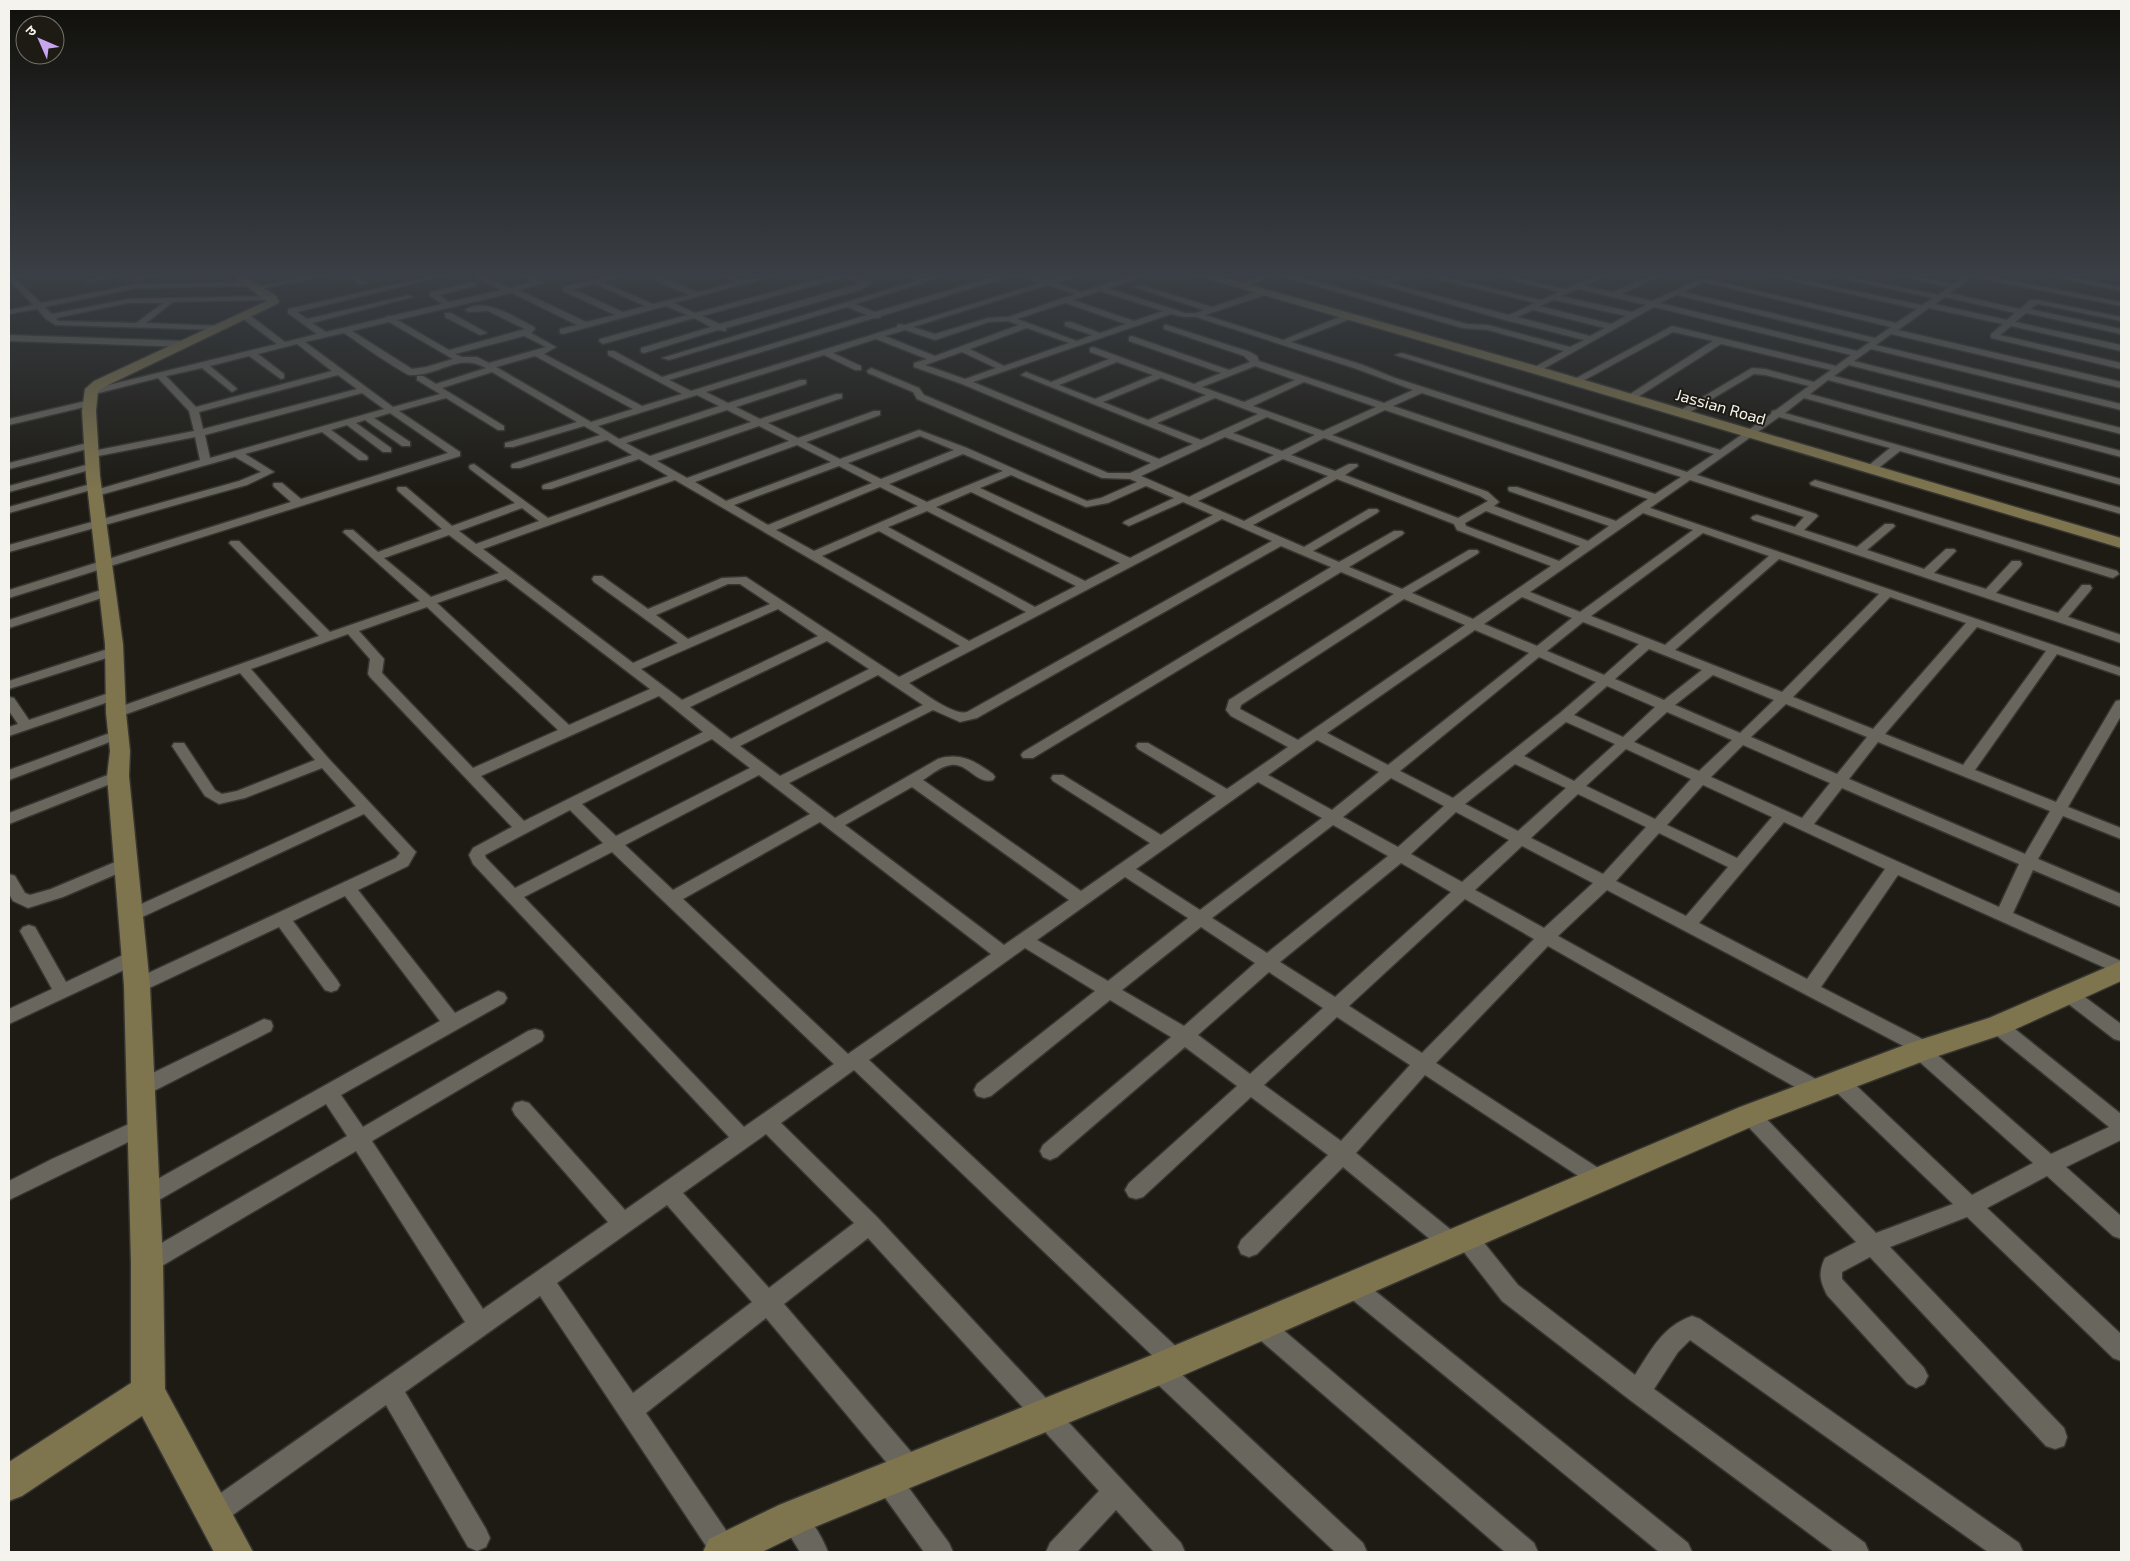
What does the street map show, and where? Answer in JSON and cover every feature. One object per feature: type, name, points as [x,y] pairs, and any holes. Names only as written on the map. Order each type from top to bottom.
[{"type":"street","points":[[185,345],[99,384],[91,398],[93,469],[114,651],[118,776],[137,986],[147,1263],[148,1392],[234,1552]]},
{"type":"street","points":[[9,422],[161,376],[289,345]]},
{"type":"street","points":[[9,594],[300,504],[388,460],[456,454],[391,410],[303,345]]},
{"type":"street","points":[[368,345],[410,372],[426,370],[460,360],[474,359],[969,646]]},
{"type":"street","points":[[436,345],[460,360]]},
{"type":"street","points":[[448,353],[479,345]]},
{"type":"street","points":[[435,387],[552,347],[548,345]]},
{"type":"street","points":[[644,350],[661,345]]},
{"type":"street","points":[[666,358],[709,345]]},
{"type":"street","points":[[661,380],[776,345]]},
{"type":"street","points":[[510,445],[641,410],[692,392],[847,345]]},
{"type":"street","points":[[899,345],[932,358]]},
{"type":"street","points":[[971,345],[932,358],[917,366],[965,382],[1159,463]]},
{"type":"street","points":[[965,382],[1071,345]]},
{"type":"street","points":[[1149,345],[1228,373]]},
{"type":"street","points":[[1220,345],[1247,354],[1254,358],[1255,363]]},
{"type":"street","points":[[1292,345],[1423,390],[1688,474],[1812,516],[1797,531]]},
{"type":"street","name":"Jassian Road","points":[[1449,345],[2121,542]]},
{"type":"street","points":[[1552,345],[1571,350]]},
{"type":"street","points":[[1536,370],[1581,345]]},
{"type":"street","points":[[1576,381],[1642,345]]},
{"type":"street","points":[[1630,398],[1713,345]]},
{"type":"street","points":[[1740,345],[1836,369]]},
{"type":"street","points":[[1819,345],[1857,354]]},
{"type":"street","points":[[214,1513],[1298,746],[1688,474],[1751,433],[1870,345]]},
{"type":"street","points":[[1876,345],[1923,370],[1988,386],[2068,392],[2121,385]]},
{"type":"street","points":[[1949,345],[2017,361],[2068,392],[2121,431]]},
{"type":"street","points":[[2032,345],[2121,366]]},
{"type":"street","points":[[1923,370],[1953,346]]},
{"type":"street","points":[[2068,392],[2107,362],[2121,347]]},
{"type":"street","points":[[962,348],[1004,369]]},
{"type":"street","points":[[1093,350],[1484,494],[1494,500],[1494,502],[1459,522],[1225,433]]},
{"type":"street","points":[[824,352],[858,368]]},
{"type":"street","points":[[536,353],[641,410]]},
{"type":"street","points":[[611,353],[661,380],[727,407],[760,423],[1086,586]]},
{"type":"street","points":[[252,354],[281,376]]},
{"type":"street","points":[[1399,355],[1720,452]]},
{"type":"street","points":[[1051,385],[1117,359]]},
{"type":"street","points":[[1988,386],[2017,361]]},
{"type":"street","points":[[1847,362],[1923,370],[1988,386],[2068,392],[2121,407]]},
{"type":"street","points":[[1194,387],[1255,363],[1656,498]]},
{"type":"street","points":[[204,365],[232,389]]},
{"type":"street","points":[[871,371],[916,390],[919,392],[920,397],[1106,476],[1132,476],[2121,901]]},
{"type":"street","points":[[1682,413],[1752,371],[1765,372],[1814,385]]},
{"type":"street","points":[[194,410],[339,372]]},
{"type":"street","points":[[1026,375],[1201,444]]},
{"type":"street","points":[[1095,402],[1161,375]]},
{"type":"street","points":[[161,376],[194,410],[206,463]]},
{"type":"street","points":[[420,378],[501,428]]},
{"type":"street","points":[[1826,378],[2121,454]]},
{"type":"street","points":[[1244,406],[1304,379]]},
{"type":"street","points":[[619,442],[803,382]]},
{"type":"street","points":[[9,489],[93,469],[200,433],[363,390]]},
{"type":"street","points":[[1128,523],[1187,500],[1423,390]]},
{"type":"street","points":[[9,466],[93,469],[206,463],[448,395]]},
{"type":"street","points":[[1149,423],[1214,395]]},
{"type":"street","points":[[1802,395],[2121,482]]},
{"type":"street","points":[[547,487],[760,423],[839,396]]},
{"type":"street","points":[[475,548],[547,522],[797,442],[877,413]]},
{"type":"street","points":[[1776,413],[2121,511]]},
{"type":"street","points":[[1132,476],[1266,414]]},
{"type":"street","points":[[367,417],[406,444]]},
{"type":"street","points":[[349,422],[388,460]]},
{"type":"street","points":[[324,429],[363,458]]},
{"type":"street","points":[[725,505],[919,433],[928,435],[1086,504],[1104,501],[1146,482]]},
{"type":"street","points":[[516,466],[608,436]]},
{"type":"street","points":[[1872,468],[1898,447]]},
{"type":"street","points":[[768,529],[963,450]]},
{"type":"street","points":[[9,549],[243,483],[269,472],[237,454]]},
{"type":"street","points":[[1246,525],[1353,466]]},
{"type":"street","points":[[474,467],[547,522]]},
{"type":"street","points":[[9,510],[93,469]]},
{"type":"street","points":[[813,556],[1012,471]]},
{"type":"street","points":[[1815,483],[2117,575],[2121,563]]},
{"type":"street","points":[[278,485],[300,504]]},
{"type":"street","points":[[971,488],[1130,563]]},
{"type":"street","points":[[402,489],[451,530],[681,706],[729,746],[1004,954]]},
{"type":"street","points":[[1513,489],[1616,525]]},
{"type":"street","points":[[376,557],[524,504]]},
{"type":"street","points":[[1486,507],[1588,544]]},
{"type":"street","points":[[1640,508],[2121,672]]},
{"type":"street","points":[[1304,551],[1373,511]]},
{"type":"street","points":[[900,682],[1222,515]]},
{"type":"street","points":[[1757,518],[2121,639]]},
{"type":"street","points":[[1459,522],[1461,528],[1560,565]]},
{"type":"street","points":[[1859,552],[1889,526]]},
{"type":"street","points":[[879,527],[1035,612]]},
{"type":"street","points":[[984,1090],[1200,918],[1332,818],[1582,617],[1701,529]]},
{"type":"street","points":[[349,532],[428,601],[567,731]]},
{"type":"street","points":[[1028,756],[1340,566],[1398,533]]},
{"type":"street","points":[[647,614],[720,583],[736,580],[744,581],[880,668],[932,705],[954,717],[960,718],[972,715],[1280,540]]},
{"type":"street","points":[[235,544],[328,637]]},
{"type":"street","points":[[1926,574],[1950,550]]},
{"type":"street","points":[[1298,746],[1233,710],[1234,703],[1473,552]]},
{"type":"street","points":[[1666,651],[1777,555]]},
{"type":"street","points":[[1988,594],[2016,564]]},
{"type":"street","points":[[9,775],[116,714],[508,574]]},
{"type":"street","points":[[598,579],[688,644]]},
{"type":"street","points":[[2060,618],[2086,588]]},
{"type":"street","points":[[9,624],[107,592]]},
{"type":"street","points":[[1520,592],[2121,834]]},
{"type":"street","points":[[1249,1247],[1342,1154],[1423,1064],[1546,937],[1604,883],[1701,778],[1784,698],[1888,592]]},
{"type":"street","points":[[632,668],[779,604]]},
{"type":"street","points":[[1805,825],[1876,735],[1974,622]]},
{"type":"street","points":[[350,629],[377,659],[376,674],[522,828]]},
{"type":"street","points":[[681,706],[828,636]]},
{"type":"street","points":[[1050,1151],[1185,1036],[1268,962],[1400,855],[1454,805],[1607,681],[1648,643]]},
{"type":"street","points":[[1966,772],[2054,649]]},
{"type":"street","points":[[9,685],[114,651]]},
{"type":"street","points":[[137,986],[402,862],[408,852],[324,762],[243,668]]},
{"type":"street","points":[[729,746],[880,668]]},
{"type":"street","points":[[1136,1190],[1665,706],[1712,670]]},
{"type":"street","points":[[471,775],[660,690]]},
{"type":"street","points":[[9,700],[26,726]]},
{"type":"street","points":[[2003,916],[2029,861],[2121,704]]},
{"type":"street","points":[[778,783],[932,705]]},
{"type":"street","points":[[9,732],[26,726],[116,714]]},
{"type":"street","points":[[1565,716],[2121,969]]},
{"type":"street","points":[[713,733],[522,828],[482,850],[477,855],[479,860],[512,896],[744,1138]]},
{"type":"street","points":[[1316,734],[1604,883],[1688,924],[1922,1050],[2121,1229]]},
{"type":"street","points":[[179,746],[210,793],[219,799],[240,795],[324,762]]},
{"type":"street","points":[[1143,746],[1227,796]]},
{"type":"street","points":[[1513,757],[1738,866]]},
{"type":"street","points":[[834,825],[940,763],[957,759],[969,763],[988,777]]},
{"type":"street","points":[[512,896],[760,769]]},
{"type":"street","points":[[1257,775],[1546,937],[1827,1085],[1969,1207],[2121,1350]]},
{"type":"street","points":[[9,819],[118,776]]},
{"type":"street","points":[[1058,778],[1161,843]]},
{"type":"street","points":[[913,780],[1081,900]]},
{"type":"street","points":[[571,803],[671,898],[851,1062],[1166,1365],[1354,1552]]},
{"type":"street","points":[[132,915],[366,807]]},
{"type":"street","points":[[671,898],[820,815]]},
{"type":"street","points":[[1688,924],[1782,815]]},
{"type":"street","points":[[9,880],[19,897],[28,902],[58,893],[127,863]]},
{"type":"street","points":[[1810,989],[1895,866]]},
{"type":"street","points":[[1125,869],[1599,1179]]},
{"type":"street","points":[[348,888],[453,1024]]},
{"type":"street","points":[[282,919],[331,986]]},
{"type":"street","points":[[29,931],[62,992]]},
{"type":"street","points":[[1024,940],[1185,1036],[1459,1239],[1510,1293],[1638,1392],[1856,1552]]},
{"type":"street","points":[[9,1017],[135,958]]},
{"type":"street","points":[[542,1280],[724,1552],[792,1518],[1166,1365],[1750,1115],[1922,1050],[1998,1026],[2121,969]]},
{"type":"street","points":[[2068,994],[2121,1034]]},
{"type":"street","points":[[145,1197],[328,1092],[498,998]]},
{"type":"street","points":[[141,1088],[264,1026]]},
{"type":"street","points":[[1998,1026],[2121,1125]]},
{"type":"street","points":[[147,1263],[535,1036]]},
{"type":"street","points":[[328,1092],[480,1324]]},
{"type":"street","points":[[522,1109],[623,1224]]},
{"type":"street","points":[[1750,1115],[2055,1437]]},
{"type":"street","points":[[766,1122],[869,1224],[1115,1493],[1172,1552]]},
{"type":"street","points":[[9,1191],[142,1126]]},
{"type":"street","points":[[1916,1376],[1835,1288],[1830,1280],[1830,1272],[1834,1265],[1872,1244],[1969,1207],[2049,1165],[2121,1131]]},
{"type":"street","points":[[668,1192],[768,1303],[898,1474],[940,1552]]},
{"type":"street","points":[[630,1410],[869,1224]]},
{"type":"street","points":[[1351,1285],[1678,1552]]},
{"type":"street","points":[[1260,1325],[1525,1552]]},
{"type":"street","points":[[1638,1392],[1675,1337],[1684,1329],[1692,1327],[2010,1552]]},
{"type":"street","points":[[390,1389],[477,1538]]},
{"type":"street","points":[[9,1483],[148,1392]]},
{"type":"street","points":[[1059,1552],[1115,1493]]},
{"type":"street","points":[[792,1518],[815,1552]]}]
